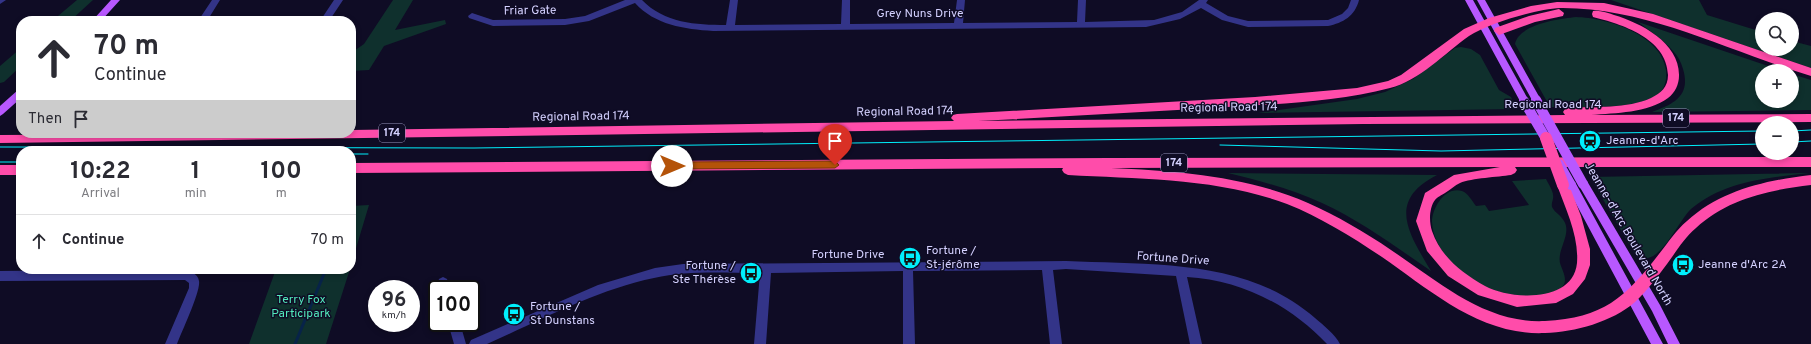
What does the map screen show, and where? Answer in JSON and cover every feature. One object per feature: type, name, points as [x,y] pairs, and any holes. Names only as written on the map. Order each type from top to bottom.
[{"type":"highway","points":[[1598,0],[1811,72]]},
{"type":"highway","points":[[785,128],[1255,101],[1357,92],[1391,84],[1405,78],[1462,35],[1531,10],[1569,5],[1604,7],[1660,20]]},
{"type":"highway","points":[[1363,120],[1538,114],[1617,108],[1651,102],[1662,96],[1671,88],[1674,78],[1670,58],[1655,41],[1643,32],[1617,20],[1594,13],[1570,12],[1492,25]]},
{"type":"highway","name":"Regional Road 174","points":[[356,134],[1363,120],[1811,118]]},
{"type":"highway","name":"Regional Road 174","points":[[0,139],[71,138]]},
{"type":"highway","points":[[1552,139],[1567,185],[1581,234],[1584,249],[1583,264],[1580,276],[1572,288],[1561,296],[1536,302],[1522,302],[1487,293],[1453,273],[1439,258],[1423,231],[1422,210],[1426,200],[1435,190],[1449,181],[1464,176],[1505,170],[1715,163]]},
{"type":"highway","name":"174","points":[[356,168],[1109,162],[1811,162]]},
{"type":"highway","points":[[783,165],[958,166],[1050,169],[1118,173],[1226,184],[1269,194],[1290,201],[1336,222],[1396,260],[1459,303],[1499,322],[1531,328],[1563,324],[1604,314],[1617,308],[1631,297],[1642,285],[1693,222],[1707,212],[1737,195],[1782,183],[1811,180]]},
{"type":"highway","points":[[0,170],[16,170]]},
{"type":"main road","points":[[101,16],[116,0]]},
{"type":"main road","points":[[1470,0],[1492,25],[1536,100],[1552,139]]},
{"type":"main road","points":[[1481,0],[1524,101],[1552,139]]},
{"type":"main road","points":[[0,112],[16,97]]},
{"type":"main road","name":"Jeanne-d'Arc Boulevard North","points":[[1552,139],[1583,184],[1656,308],[1674,344]]},
{"type":"main road","name":"Jeanne-d'Arc Boulevard North","points":[[1567,185],[1657,344]]},
{"type":"street","points":[[205,16],[216,0]]},
{"type":"street","points":[[328,16],[339,0]]},
{"type":"street","name":"Friar Gate","points":[[472,16],[493,23],[565,22],[586,19],[633,0]]},
{"type":"street","name":"Grey Nuns Drive","points":[[637,0],[650,12],[675,24],[698,28],[1146,24],[1165,21],[1183,15],[1202,2]]},
{"type":"street","points":[[730,28],[734,0]]},
{"type":"street","points":[[845,27],[846,0]]},
{"type":"street","points":[[958,26],[961,0]]},
{"type":"street","points":[[1081,24],[1082,0]]},
{"type":"street","points":[[1202,2],[1225,18],[1248,24],[1328,23],[1337,21],[1346,16],[1351,10],[1355,0]]},
{"type":"street","points":[[1047,265],[1056,344]]},
{"type":"street","name":"Fortune Drive","points":[[475,344],[602,288],[655,273],[683,269],[1047,265],[1203,273],[1225,277],[1253,286],[1278,297],[1302,313],[1323,331],[1334,344]]},
{"type":"street","points":[[908,267],[909,344]]},
{"type":"street","points":[[760,344],[766,269]]},
{"type":"street","points":[[1182,272],[1196,344]]},
{"type":"street","points":[[0,276],[182,274],[190,276],[194,280],[194,288],[171,344]]},
{"type":"street","points":[[457,332],[460,344]]},
{"type":"green space","points":[[77,0],[93,0],[75,16],[58,16]]},
{"type":"green space","points":[[393,0],[413,0],[395,30],[445,20],[446,24],[384,46],[369,70],[356,71],[356,50],[364,44]]},
{"type":"green space","points":[[1611,0],[1699,0],[1707,15],[1755,30],[1755,49]]},
{"type":"green space","points":[[1576,17],[1602,21],[1631,30],[1644,38],[1654,47],[1662,57],[1666,70],[1665,84],[1660,93],[1647,100],[1606,107],[1550,107],[1515,44],[1518,37],[1532,27],[1550,21]]},
{"type":"green space","points":[[1638,22],[1762,64],[1755,64],[1755,108],[1799,108],[1799,76],[1811,80],[1811,110],[1652,112],[1674,102],[1679,98],[1685,86],[1683,69],[1678,57],[1661,39]]},
{"type":"green space","points":[[1799,43],[1811,46],[1811,68],[1776,56],[1799,56]]},
{"type":"green space","points":[[1461,47],[1471,49],[1480,55],[1499,90],[1511,97],[1516,109],[1258,113],[1357,99],[1385,92],[1413,79],[1455,48]]},
{"type":"green space","points":[[16,52],[16,71],[4,82],[0,83],[0,66]]},
{"type":"green space","points":[[1228,173],[1437,175],[1421,185],[1411,196],[1407,207],[1407,219],[1410,231],[1415,244],[1431,271],[1364,226],[1322,203],[1288,189]]},
{"type":"green space","points":[[1809,173],[1747,182],[1717,192],[1691,209],[1660,251],[1644,259],[1636,256],[1590,177]]},
{"type":"green space","points":[[1546,179],[1553,193],[1552,207],[1563,219],[1566,226],[1565,236],[1560,252],[1560,263],[1565,280],[1563,286],[1559,290],[1547,295],[1534,297],[1494,291],[1479,285],[1467,277],[1446,256],[1436,240],[1432,222],[1434,211],[1445,195],[1456,190],[1462,191],[1468,195],[1476,206],[1485,205],[1489,211],[1529,205],[1512,181]]},
{"type":"green space","points":[[369,205],[356,248],[356,206]]},
{"type":"green space","name":"Terry Fox Participark","points":[[274,274],[348,274],[326,344],[249,344]]},
{"type":"waterway","points":[[295,344],[324,274]]},
{"type":"tram line","points":[[1799,131],[1811,130]]},
{"type":"tram line","points":[[356,148],[474,148],[1755,131]]},
{"type":"tram line","points":[[1799,142],[1811,141]]},
{"type":"tram line","points":[[1220,145],[1441,151],[1755,144]]},
{"type":"tram line","points":[[0,147],[16,147]]},
{"type":"tram line","points":[[356,154],[368,154]]},
{"type":"tram line","points":[[0,162],[16,162]]},
{"type":"place","name":"Jeanne-d'Arc","points":[[1590,141]]},
{"type":"place","name":"Fortune / St-jérôme","points":[[910,258]]},
{"type":"place","name":"Jeanne d'Arc 2A","points":[[1683,265]]},
{"type":"place","name":"Fortune / Ste Thérèse","points":[[751,273]]},
{"type":"place","name":"Fortune / St Dunstans","points":[[514,314]]},
{"type":"route","points":[[672,166],[835,165]]}]
